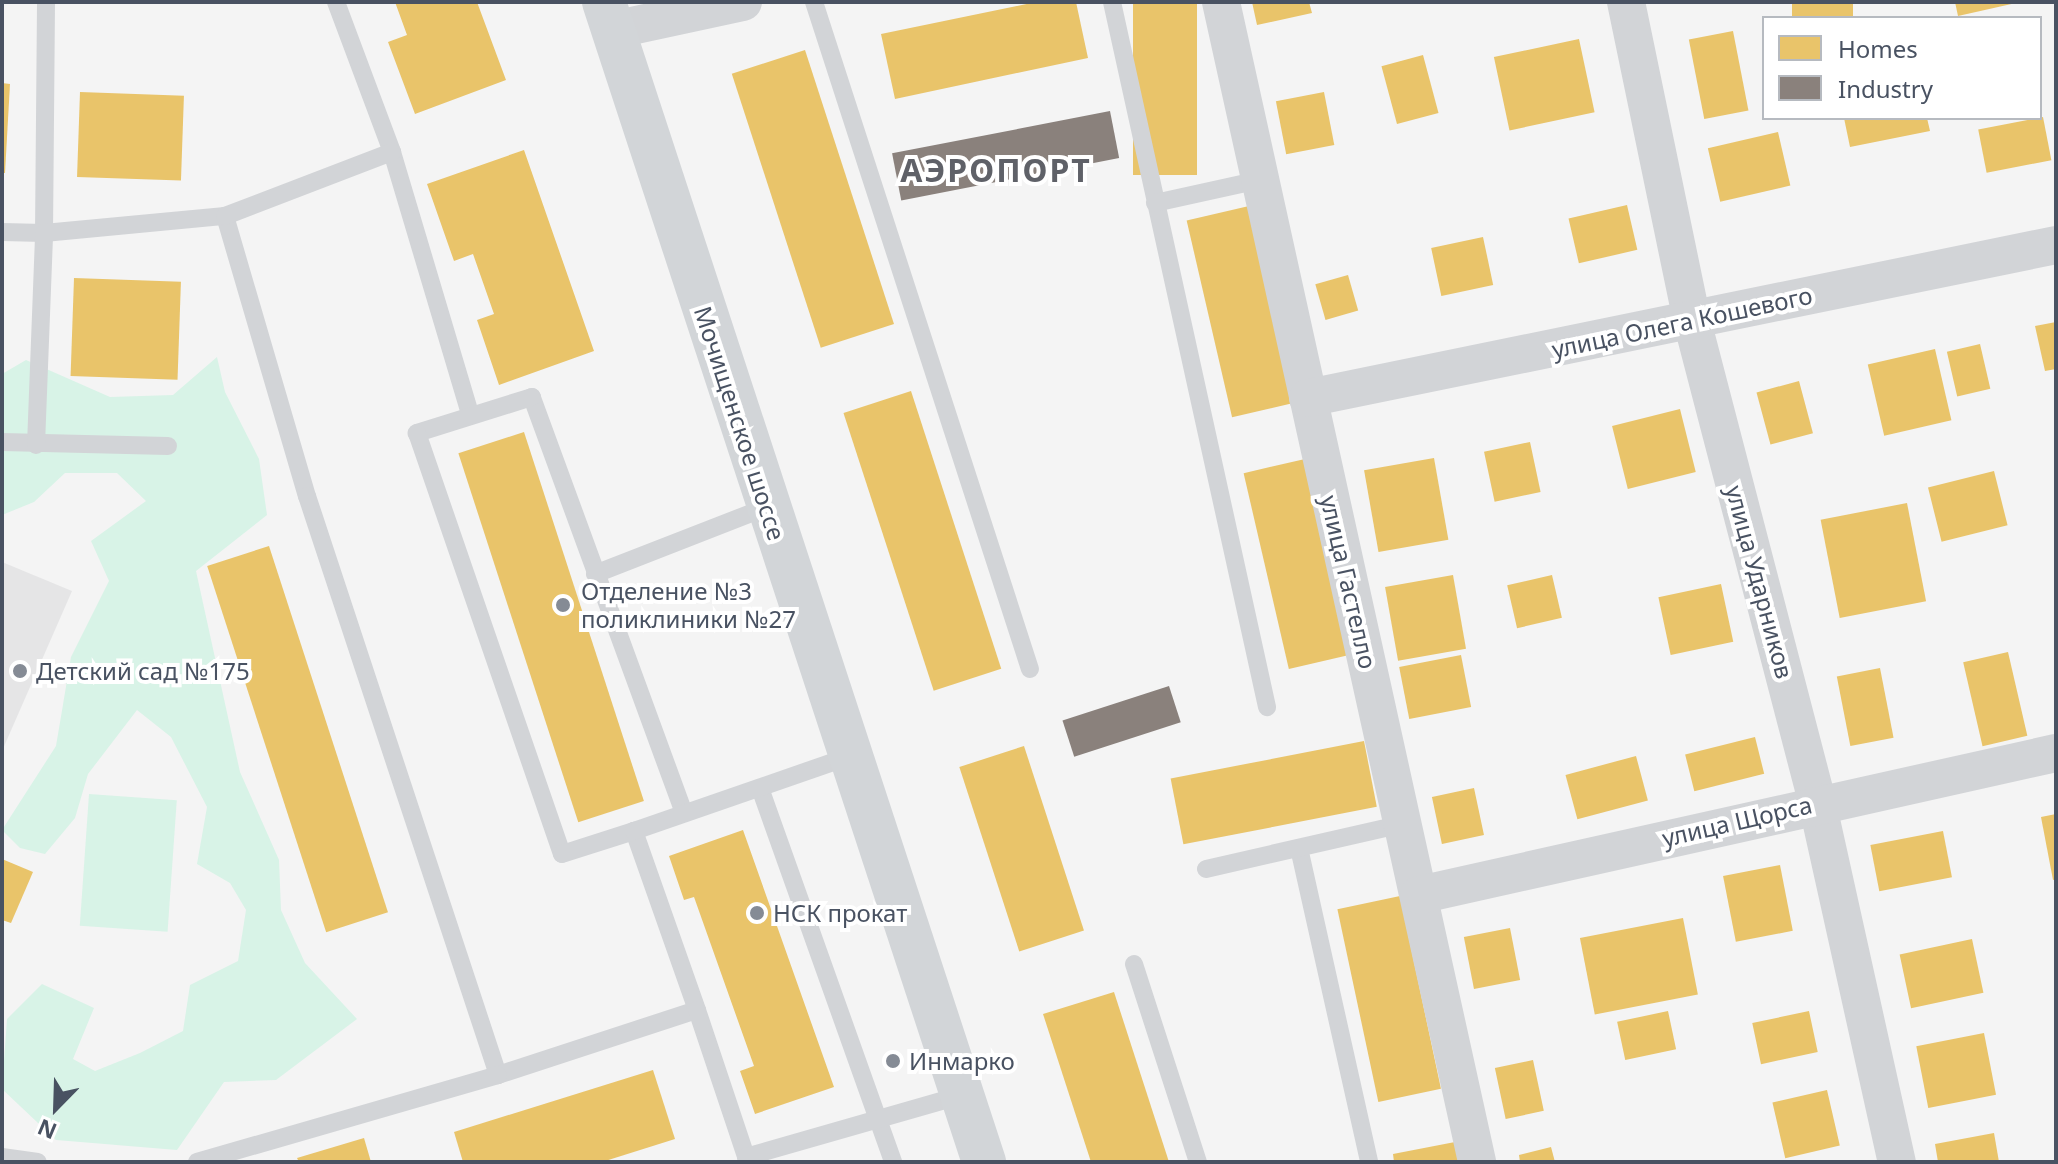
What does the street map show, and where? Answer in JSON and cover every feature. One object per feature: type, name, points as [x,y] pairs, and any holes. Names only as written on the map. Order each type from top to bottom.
[{"type":"main road","name":"Мочищенское шоссе","points":[[608,16],[984,1162]]},
{"type":"street","points":[[608,16],[743,2]]},
{"type":"street","name":"улица Гастелло","points":[[1221,2],[1477,1162]]},
{"type":"street","name":"улица Ударников","points":[[1626,2],[1692,321],[1817,802],[1897,1162]]},
{"type":"street","name":"улица Олега Кошевого","points":[[1308,398],[2056,245]]},
{"type":"street","name":"улица Щорса","points":[[1419,895],[1817,802],[2056,753]]},
{"type":"lane","points":[[36,445],[44,233],[46,2]]},
{"type":"lane","points":[[336,2],[392,152],[470,414]]},
{"type":"lane","points":[[814,2],[1030,669]]},
{"type":"lane","points":[[1112,2],[1267,707]]},
{"type":"lane","points":[[2,232],[44,233],[225,216],[392,152]]},
{"type":"lane","points":[[1155,203],[1260,180]]},
{"type":"lane","points":[[225,216],[307,496],[498,1075]]},
{"type":"lane","points":[[684,813],[532,397],[417,433],[562,854],[634,831],[851,756]]},
{"type":"lane","points":[[2,442],[168,446]]},
{"type":"lane","points":[[595,574],[767,507]]},
{"type":"lane","points":[[760,788],[893,1162]]},
{"type":"lane","points":[[1206,869],[1403,824]]},
{"type":"lane","points":[[634,831],[747,1160],[877,1118],[962,1095]]},
{"type":"lane","points":[[1299,848],[1369,1162]]},
{"type":"lane","points":[[1134,964],[1198,1162]]},
{"type":"lane","points":[[197,1162],[498,1075],[697,1010]]},
{"type":"lane","points":[[2,1157],[38,1162]]},
{"type":"shaded area","name":"Детский сад №175","points":[[2,562],[72,591],[2,751]]},
{"type":"green space","points":[[217,357],[225,392],[259,459],[267,515],[196,571],[240,772],[279,860],[281,910],[305,963],[357,1019],[276,1080],[224,1082],[177,1150],[56,1140],[2,1089],[7,1019],[42,984],[94,1008],[73,1059],[95,1071],[140,1053],[183,1031],[190,985],[238,961],[246,910],[230,883],[197,864],[207,807],[171,737],[137,710],[88,774],[75,818],[45,854],[20,848],[2,830],[56,746],[71,657],[109,581],[91,541],[146,501],[117,473],[65,473],[34,502],[2,515],[2,374],[26,360],[110,397],[173,395]]},
{"type":"green space","points":[[89,794],[177,800],[168,932],[80,926]]},
{"type":"building: Homes","points":[[395,2],[477,2],[506,80],[415,114],[388,42],[407,35]]},
{"type":"building: Homes","points":[[1036,2],[1076,2],[1088,58],[895,99],[881,34]]},
{"type":"building: Homes","points":[[1133,2],[1197,2],[1197,175],[1133,175]]},
{"type":"building: Homes","points":[[1252,2],[1309,2],[1312,13],[1257,25]]},
{"type":"building: Homes","points":[[1792,2],[1853,2],[1853,16],[1792,16]]},
{"type":"building: Homes","points":[[1955,2],[2016,2],[2016,3],[1958,16]]},
{"type":"building: Homes","points":[[1733,31],[1748,111],[1704,119],[1689,40]]},
{"type":"building: Homes","points":[[1579,39],[1595,112],[1509,130],[1494,57]]},
{"type":"building: Homes","points":[[805,50],[894,324],[821,348],[732,74]]},
{"type":"building: Homes","points":[[1423,55],[1439,113],[1397,124],[1381,66]]},
{"type":"building: Homes","points":[[2,83],[10,84],[5,173],[2,173]]},
{"type":"building: Homes","points":[[80,92],[184,96],[181,181],[77,177]]},
{"type":"building: Homes","points":[[1324,92],[1334,145],[1286,154],[1276,101]]},
{"type":"building: Homes","points":[[2043,117],[2051,160],[1987,173],[1978,130],[2042,120]]},
{"type":"building: Homes","points":[[1844,120],[1927,120],[1930,131],[1850,147]]},
{"type":"building: Homes","points":[[1778,132],[1790,186],[1720,202],[1708,148]]},
{"type":"building: Homes","points":[[524,150],[594,351],[499,385],[477,320],[494,314],[473,254],[454,261],[427,184]]},
{"type":"building: Homes","points":[[1627,205],[1637,250],[1579,263],[1569,218]]},
{"type":"building: Homes","points":[[1249,206],[1294,403],[1232,417],[1187,220]]},
{"type":"building: Homes","points":[[1483,237],[1493,285],[1441,296],[1431,248]]},
{"type":"building: Homes","points":[[1348,275],[1358,311],[1326,320],[1315,284]]},
{"type":"building: Homes","points":[[74,278],[181,282],[178,380],[71,376]]},
{"type":"building: Homes","points":[[2056,322],[2056,369],[2045,371],[2035,326]]},
{"type":"building: Homes","points":[[1980,344],[1990,389],[1957,396],[1947,352]]},
{"type":"building: Homes","points":[[1935,349],[1951,420],[1884,436],[1868,365]]},
{"type":"building: Homes","points":[[1799,381],[1813,433],[1770,445],[1756,392]]},
{"type":"building: Homes","points":[[911,391],[1001,669],[934,691],[843,413]]},
{"type":"building: Homes","points":[[1680,409],[1696,472],[1628,489],[1612,426]]},
{"type":"building: Homes","points":[[524,432],[644,801],[578,822],[458,453]]},
{"type":"building: Homes","points":[[1530,442],[1541,492],[1495,502],[1484,452]]},
{"type":"building: Homes","points":[[1434,458],[1448,540],[1378,552],[1364,470]]},
{"type":"building: Homes","points":[[1305,459],[1350,655],[1289,669],[1244,473]]},
{"type":"building: Homes","points":[[1994,471],[2008,525],[1942,542],[1928,487]]},
{"type":"building: Homes","points":[[1907,503],[1926,601],[1840,618],[1821,520]]},
{"type":"building: Homes","points":[[269,546],[388,912],[326,932],[207,566]]},
{"type":"building: Homes","points":[[1453,575],[1466,649],[1398,661],[1385,587]]},
{"type":"building: Homes","points":[[1552,575],[1562,618],[1517,628],[1507,585]]},
{"type":"building: Homes","points":[[1721,584],[1733,642],[1671,655],[1658,597]]},
{"type":"building: Homes","points":[[2008,652],[2027,736],[1983,746],[1963,662]]},
{"type":"building: Homes","points":[[1461,655],[1471,707],[1409,719],[1399,667]]},
{"type":"building: Homes","points":[[1880,668],[1894,738],[1850,746],[1837,676]]},
{"type":"building: Homes","points":[[1755,737],[1764,774],[1694,791],[1685,754]]},
{"type":"building: Homes","points":[[1364,741],[1377,807],[1183,844],[1171,779]]},
{"type":"building: Homes","points":[[1024,746],[1084,931],[1019,952],[959,767]]},
{"type":"building: Homes","points":[[1636,756],[1648,800],[1577,819],[1565,775]]},
{"type":"building: Homes","points":[[1474,788],[1484,835],[1442,844],[1432,797]]},
{"type":"building: Homes","points":[[2056,814],[2056,879],[2053,880],[2041,817]]},
{"type":"building: Homes","points":[[743,830],[834,1087],[755,1114],[740,1071],[754,1066],[694,897],[684,900],[669,856]]},
{"type":"building: Homes","points":[[1943,831],[1952,877],[1879,891],[1870,845]]},
{"type":"building: Homes","points":[[2,859],[33,872],[11,923],[2,920]]},
{"type":"building: Homes","points":[[1780,865],[1793,931],[1736,942],[1723,876]]},
{"type":"building: Homes","points":[[1400,896],[1441,1089],[1378,1102],[1337,909]]},
{"type":"building: Homes","points":[[1683,918],[1698,995],[1595,1015],[1580,938]]},
{"type":"building: Homes","points":[[1510,928],[1520,980],[1474,989],[1464,937]]},
{"type":"building: Homes","points":[[1972,939],[1983,993],[1911,1008],[1900,954]]},
{"type":"building: Homes","points":[[1114,992],[1169,1162],[1091,1162],[1043,1014]]},
{"type":"building: Homes","points":[[1668,1011],[1676,1049],[1625,1060],[1617,1022]]},
{"type":"building: Homes","points":[[1809,1011],[1818,1052],[1761,1064],[1752,1023]]},
{"type":"building: Homes","points":[[1984,1033],[1996,1095],[1928,1108],[1916,1046]]},
{"type":"building: Homes","points":[[1533,1060],[1544,1111],[1506,1119],[1495,1068]]},
{"type":"building: Homes","points":[[653,1070],[675,1139],[602,1162],[463,1162],[454,1132]]},
{"type":"building: Homes","points":[[1827,1090],[1840,1146],[1785,1158],[1772,1103]]},
{"type":"building: Homes","points":[[1994,1133],[1999,1162],[1938,1162],[1935,1144]]},
{"type":"building: Homes","points":[[364,1138],[371,1162],[299,1162],[297,1158]]},
{"type":"building: Homes","points":[[1455,1142],[1460,1162],[1394,1162],[1393,1154]]},
{"type":"building: Homes","points":[[1551,1147],[1555,1162],[1520,1162],[1519,1155]]},
{"type":"building: Industry","points":[[1110,111],[1119,158],[901,200],[892,153]]},
{"type":"building: Industry","points":[[1169,686],[1181,722],[1074,757],[1062,721]]},
{"type":"place","name":"Отделение №3 поликлиники №27","points":[[563,605]]},
{"type":"place","name":"Детский сад №175","points":[[20,671]]},
{"type":"place","name":"НСК прокат","points":[[757,913]]},
{"type":"place","name":"Инмарко","points":[[893,1061]]},
{"type":"district","name":"АЭРОПОРТ","points":[[996,170]]}]
